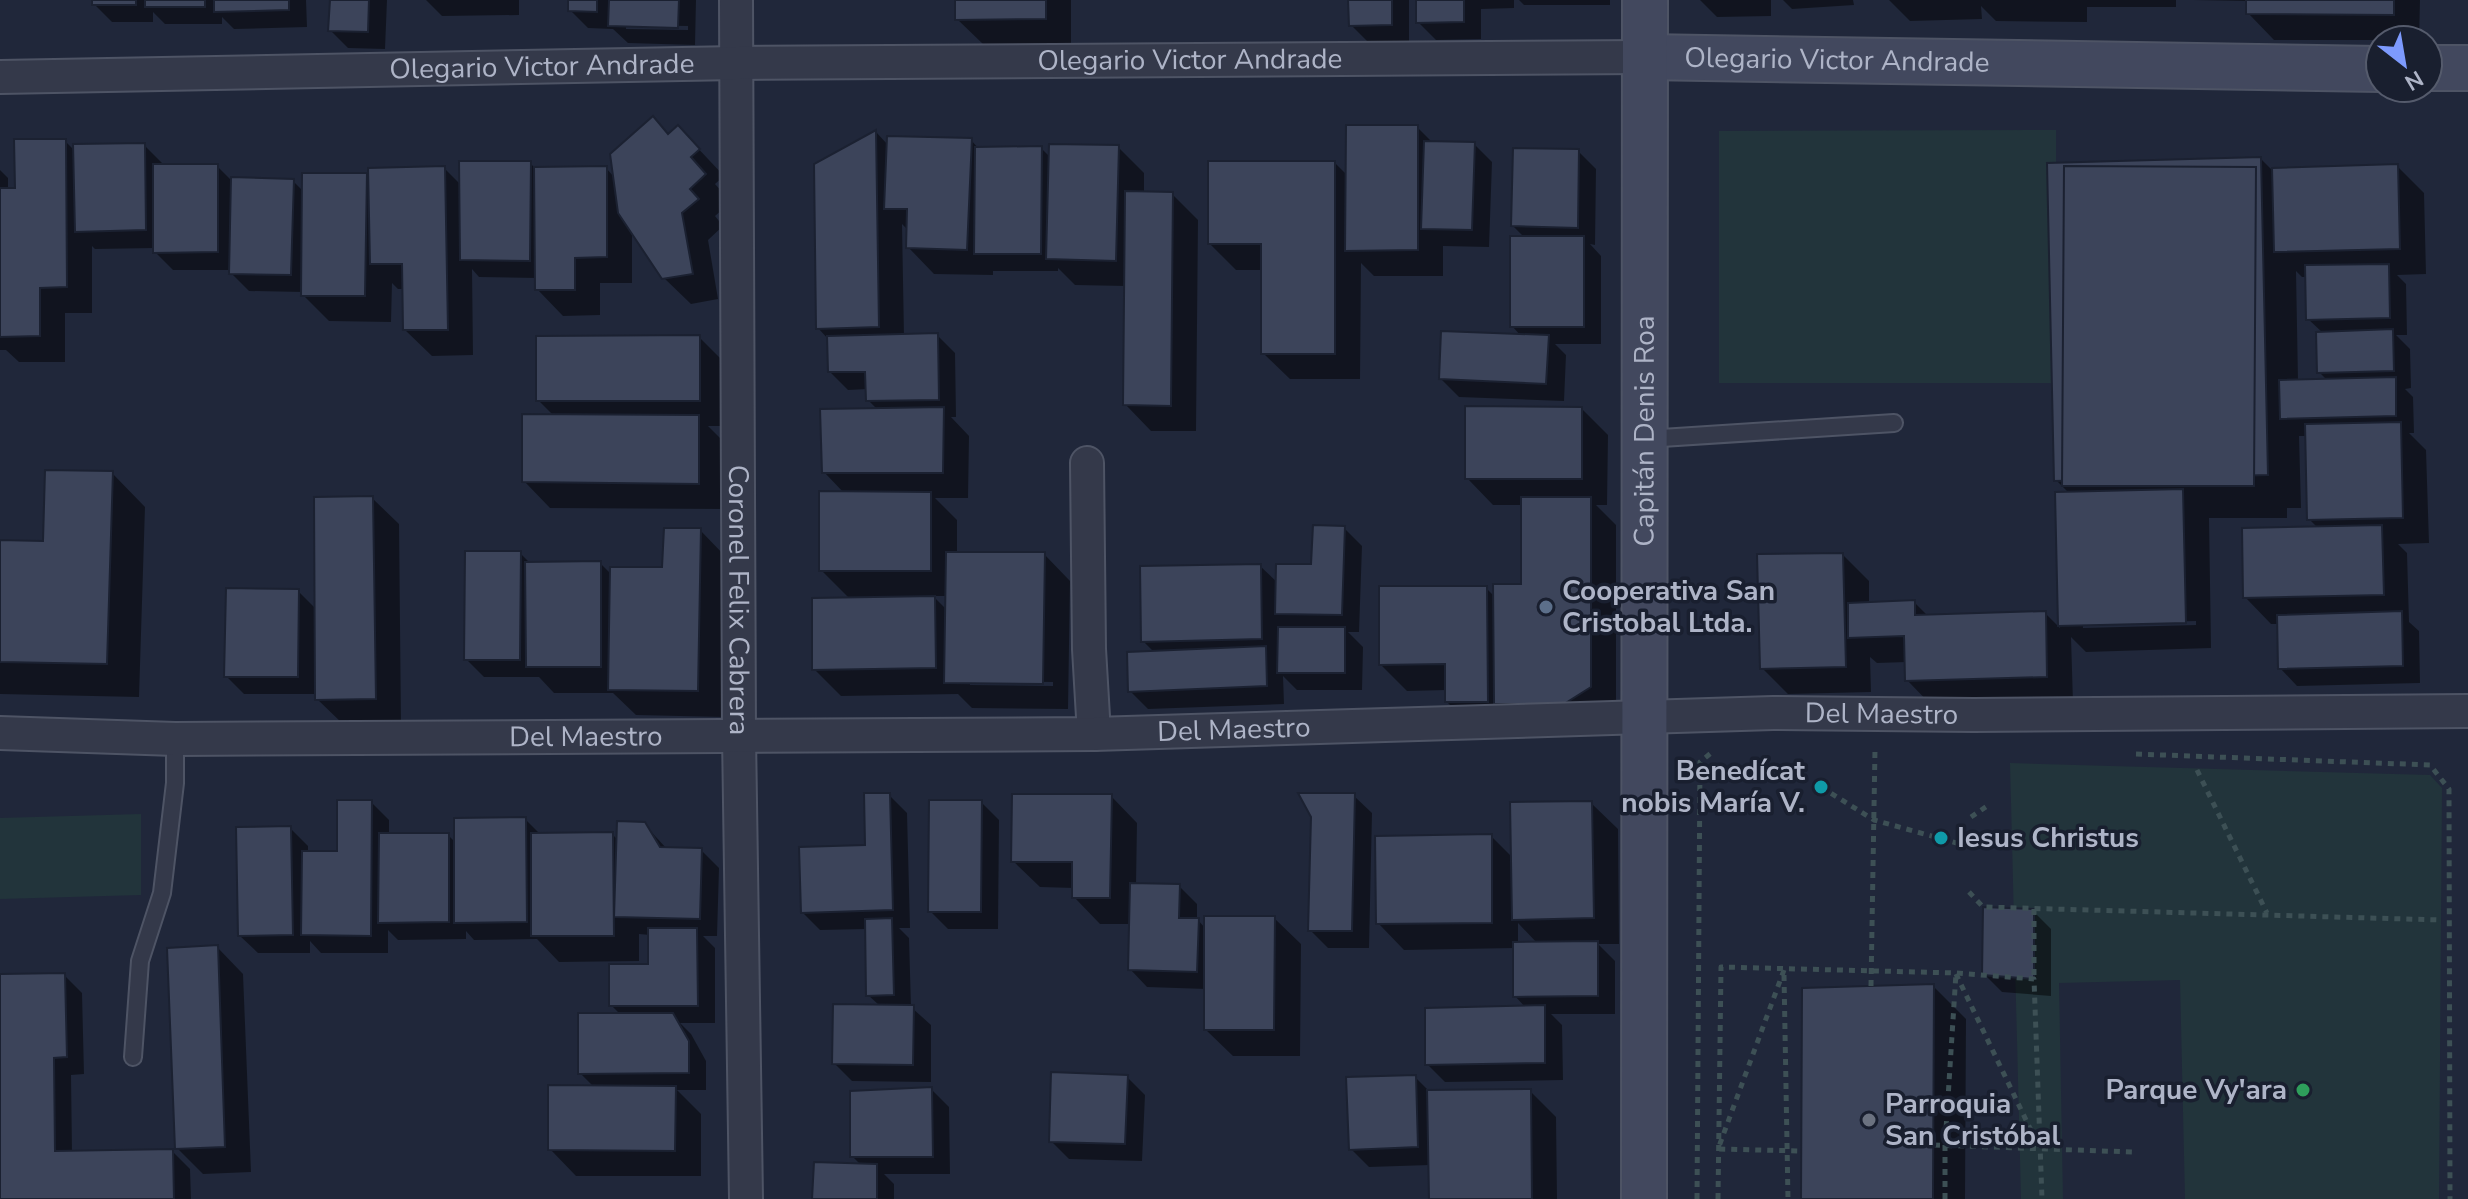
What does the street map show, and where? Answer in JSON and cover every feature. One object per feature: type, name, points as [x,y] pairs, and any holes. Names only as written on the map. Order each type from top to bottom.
[{"type":"main road","name":"Capitán Denis Roa","points":[[1644,1199],[1645,0]]},
{"type":"main road","name":"Olegario Victor Andrade","points":[[1645,57],[2364,69]]},
{"type":"main road","points":[[2444,68],[2468,68]]},
{"type":"street","name":"Coronel Felix Cabrera","points":[[736,0],[739,736],[746,1199]]},
{"type":"street","name":"Olegario Victor Andrade","points":[[0,77],[736,63],[1645,57]]},
{"type":"street","points":[[1087,463],[1089,649],[1094,734]]},
{"type":"street","name":"Del Maestro","points":[[0,733],[175,739],[1094,734],[1773,713],[1990,715],[2468,711]]},
{"type":"lane","points":[[1645,439],[1894,423]]},
{"type":"lane","points":[[133,1057],[140,961],[162,893],[175,783],[175,739]]},
{"type":"path","points":[[1871,986],[1875,744]]},
{"type":"path","points":[[1697,1199],[1700,762],[1718,747]]},
{"type":"path","points":[[2131,754],[2430,765],[2449,789],[2450,1199]]},
{"type":"path","points":[[2197,770],[2267,913]]},
{"type":"path","points":[[1821,787],[1874,820],[1971,847]]},
{"type":"path","points":[[1971,817],[1990,804]]},
{"type":"path","points":[[1969,892],[1983,907],[2441,920]]},
{"type":"path","points":[[2034,909],[2042,1199]]},
{"type":"path","points":[[1718,1199],[1721,967],[1956,973],[2034,979]]},
{"type":"path","points":[[1718,1149],[1784,970]]},
{"type":"path","points":[[1784,970],[1788,1199]]},
{"type":"path","points":[[1945,1199],[1945,1145],[1956,973]]},
{"type":"path","points":[[1956,973],[2040,1150]]},
{"type":"path","points":[[1934,1145],[2132,1152]]},
{"type":"path","points":[[1718,1149],[1802,1151]]},
{"type":"shaded area","points":[[2056,130],[2056,383],[1719,383],[1719,131]]},
{"type":"shaded area","points":[[2010,763],[2430,775],[2442,788],[2439,1199],[2185,1199],[2180,980],[2059,983],[2063,1199],[2021,1199]]},
{"type":"shaded area","points":[[141,814],[141,895],[0,899],[0,818]]},
{"type":"building","points":[[92,0],[136,0],[136,5],[92,5]]},
{"type":"building","points":[[145,0],[205,0],[205,7],[145,7]]},
{"type":"building","points":[[214,0],[289,0],[289,10],[214,12]]},
{"type":"building","points":[[330,0],[369,0],[368,32],[328,31]]},
{"type":"building","points":[[568,0],[597,0],[597,12],[568,11]]},
{"type":"building","points":[[609,0],[679,0],[678,28],[608,26]]},
{"type":"building","points":[[955,0],[1046,0],[1046,19],[955,20]]},
{"type":"building","points":[[1348,0],[1392,0],[1392,25],[1349,26]]},
{"type":"building","points":[[1416,0],[1464,0],[1464,22],[1416,23]]},
{"type":"building","points":[[2246,0],[2394,0],[2394,15],[2246,14]]},
{"type":"building","points":[[653,116],[668,134],[678,125],[700,149],[691,157],[706,174],[690,189],[699,199],[682,213],[693,274],[662,279],[618,213],[610,154]]},
{"type":"building","points":[[1346,125],[1418,125],[1418,250],[1345,251]]},
{"type":"building","points":[[876,130],[879,327],[816,329],[814,164]]},
{"type":"building","points":[[887,136],[972,138],[967,250],[906,248],[907,209],[884,209]]},
{"type":"building","points":[[14,139],[66,139],[67,287],[40,288],[40,336],[0,337],[0,188],[15,188]]},
{"type":"building","points":[[1424,141],[1475,142],[1472,230],[1421,229]]},
{"type":"building","points":[[145,143],[146,230],[75,232],[73,144]]},
{"type":"building","points":[[1049,144],[1119,145],[1116,261],[1046,259]]},
{"type":"building","points":[[1042,146],[1041,254],[974,254],[975,147]]},
{"type":"building","points":[[1513,148],[1579,149],[1578,228],[1511,226]]},
{"type":"building","points":[[2261,157],[2268,475],[2054,481],[2047,163]]},
{"type":"building","points":[[459,161],[531,161],[530,261],[460,260]]},
{"type":"building","points":[[1208,161],[1335,161],[1335,354],[1261,354],[1261,244],[1208,244]]},
{"type":"building","points":[[153,164],[218,164],[218,252],[153,253]]},
{"type":"building","points":[[2398,164],[2400,249],[2274,252],[2272,168]]},
{"type":"building","points":[[445,166],[448,330],[403,330],[402,264],[370,264],[368,168]]},
{"type":"building","points":[[607,166],[607,257],[575,258],[575,290],[535,290],[534,167]]},
{"type":"building","points":[[2064,166],[2256,167],[2254,486],[2062,486]]},
{"type":"building","points":[[302,173],[367,173],[365,296],[301,296]]},
{"type":"building","points":[[231,177],[294,179],[291,275],[229,274]]},
{"type":"building","points":[[1125,191],[1173,192],[1171,406],[1123,405]]},
{"type":"building","points":[[1510,236],[1584,236],[1584,327],[1510,327]]},
{"type":"building","points":[[2389,264],[2390,318],[2306,320],[2305,265]]},
{"type":"building","points":[[2393,329],[2394,371],[2317,373],[2316,332]]},
{"type":"building","points":[[1441,331],[1549,335],[1546,384],[1439,379]]},
{"type":"building","points":[[938,333],[939,400],[866,401],[865,372],[828,372],[827,336]]},
{"type":"building","points":[[700,335],[700,401],[536,401],[536,336]]},
{"type":"building","points":[[2396,377],[2396,416],[2280,419],[2279,380]]},
{"type":"building","points":[[1465,406],[1582,407],[1582,479],[1465,479]]},
{"type":"building","points":[[944,407],[943,473],[822,473],[820,409]]},
{"type":"building","points":[[522,414],[699,415],[699,484],[522,482]]},
{"type":"building","points":[[2401,422],[2403,518],[2307,520],[2305,424]]},
{"type":"building","points":[[45,470],[113,471],[107,664],[0,662],[0,540],[43,541]]},
{"type":"building","points":[[2183,489],[2186,623],[2058,626],[2055,492]]},
{"type":"building","points":[[819,491],[931,492],[931,571],[819,571]]},
{"type":"building","points":[[373,496],[376,699],[315,700],[314,497]]},
{"type":"building","points":[[1521,497],[1591,497],[1591,687],[1564,704],[1494,704],[1493,584],[1521,584]]},
{"type":"building","points":[[1313,525],[1345,526],[1342,615],[1275,614],[1276,564],[1311,564]]},
{"type":"building","points":[[2382,525],[2384,595],[2243,598],[2242,528]]},
{"type":"building","points":[[664,528],[701,528],[698,691],[608,690],[610,567],[662,567]]},
{"type":"building","points":[[465,551],[521,551],[520,660],[464,660]]},
{"type":"building","points":[[946,552],[1045,552],[1043,684],[944,683]]},
{"type":"building","points":[[1843,553],[1846,667],[1760,669],[1757,554]]},
{"type":"building","points":[[601,561],[601,667],[526,667],[525,562]]},
{"type":"building","points":[[1261,564],[1262,639],[1141,642],[1140,566]]},
{"type":"building","points":[[1379,586],[1487,586],[1488,702],[1445,702],[1445,664],[1379,665]]},
{"type":"building","points":[[226,588],[299,589],[298,677],[224,677]]},
{"type":"building","points":[[935,596],[936,668],[812,670],[812,598]]},
{"type":"building","points":[[1915,600],[1915,615],[2046,611],[2047,677],[1905,681],[1904,636],[1848,638],[1848,603]]},
{"type":"building","points":[[2402,611],[2403,666],[2278,669],[2277,615]]},
{"type":"building","points":[[1278,627],[1345,627],[1345,673],[1277,673]]},
{"type":"building","points":[[1266,646],[1267,686],[1128,692],[1127,652]]},
{"type":"building","points":[[864,793],[890,793],[893,910],[801,913],[799,847],[865,845]]},
{"type":"building","points":[[1298,793],[1355,793],[1352,931],[1308,931],[1311,817]]},
{"type":"building","points":[[1012,794],[1112,794],[1110,898],[1072,898],[1072,862],[1011,862]]},
{"type":"building","points":[[337,800],[372,800],[371,936],[301,935],[302,851],[337,851]]},
{"type":"building","points":[[929,800],[982,800],[981,912],[928,912]]},
{"type":"building","points":[[1592,801],[1594,918],[1512,920],[1510,802]]},
{"type":"building","points":[[526,817],[527,922],[454,923],[454,818]]},
{"type":"building","points":[[617,821],[645,822],[660,847],[702,848],[700,919],[614,917]]},
{"type":"building","points":[[291,826],[293,935],[238,936],[236,827]]},
{"type":"building","points":[[613,832],[614,936],[531,936],[531,833]]},
{"type":"building","points":[[379,833],[449,833],[449,922],[378,923]]},
{"type":"building","points":[[1492,834],[1492,923],[1376,924],[1375,836]]},
{"type":"building","points":[[1130,883],[1180,884],[1179,918],[1199,918],[1197,972],[1128,970]]},
{"type":"building","points":[[1983,907],[2034,909],[2034,979],[1982,975]]},
{"type":"building","points":[[1204,916],[1275,916],[1274,1030],[1204,1030]]},
{"type":"building","points":[[892,918],[894,995],[866,996],[865,919]]},
{"type":"building","points":[[648,928],[697,928],[698,1006],[609,1006],[609,964],[648,964]]},
{"type":"building","points":[[1598,941],[1598,996],[1513,997],[1513,942]]},
{"type":"building","points":[[218,945],[225,1147],[175,1149],[167,948]]},
{"type":"building","points":[[65,973],[67,1057],[54,1058],[55,1151],[173,1149],[174,1199],[0,1199],[0,974]]},
{"type":"building","points":[[1934,984],[1933,1199],[1801,1199],[1802,988]]},
{"type":"building","points":[[833,1004],[914,1005],[913,1065],[832,1064]]},
{"type":"building","points":[[1545,1005],[1545,1063],[1425,1065],[1425,1008]]},
{"type":"building","points":[[578,1013],[673,1013],[689,1041],[689,1073],[578,1074]]},
{"type":"building","points":[[1051,1072],[1128,1075],[1125,1144],[1049,1142]]},
{"type":"building","points":[[1416,1075],[1418,1147],[1349,1150],[1346,1077]]},
{"type":"building","points":[[548,1085],[676,1086],[675,1151],[548,1150]]},
{"type":"building","points":[[932,1087],[933,1157],[850,1157],[850,1091]]},
{"type":"building","points":[[1531,1089],[1532,1199],[1429,1199],[1427,1090]]},
{"type":"building","points":[[814,1162],[877,1164],[877,1199],[812,1199]]},
{"type":"place","name":"Cooperativa San Cristobal Ltda.","points":[[1546,607]]},
{"type":"place","name":"Benedícat nobis María V.","points":[[1821,787]]},
{"type":"place","name":"Iesus Christus","points":[[1941,838]]},
{"type":"place","name":"Parque Vy'ara","points":[[2303,1090]]},
{"type":"place","name":"Parroquia San Cristóbal","points":[[1869,1120]]}]
